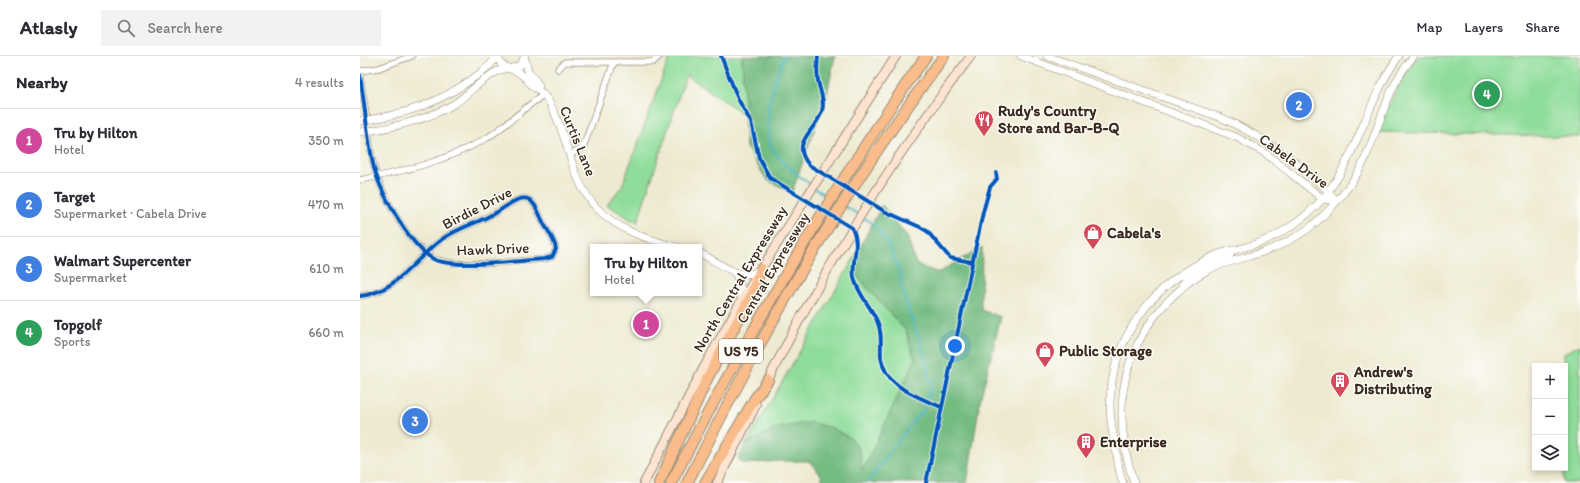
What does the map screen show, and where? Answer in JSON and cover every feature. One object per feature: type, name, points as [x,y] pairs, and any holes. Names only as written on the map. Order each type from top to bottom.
[{"type":"highway","name":"Central Expressway","points":[[671,483],[741,351],[817,223],[926,56]]},
{"type":"highway","name":"Central Expressway","points":[[687,483],[734,394],[827,229],[859,178],[944,56]]},
{"type":"highway","points":[[659,483],[708,377],[751,296],[761,269]]},
{"type":"highway","points":[[704,483],[754,400],[768,380]]},
{"type":"main road","name":"North Central Expressway","points":[[644,483],[703,369],[741,301],[896,56]]},
{"type":"main road","points":[[717,483],[811,297],[844,241],[913,134],[971,56]]},
{"type":"street","points":[[360,71],[384,67],[412,56]]},
{"type":"street","points":[[363,121],[400,115],[437,100],[490,65],[498,56],[501,64],[508,68]]},
{"type":"street","points":[[558,69],[565,62],[656,61],[660,56]]},
{"type":"street","name":"Cabela Drive","points":[[1021,56],[1236,137],[1265,153],[1323,199],[1336,201]]},
{"type":"street","name":"Cabela Drive","points":[[1047,56],[1222,118],[1250,131],[1285,154],[1329,190],[1336,201]]},
{"type":"street","points":[[1399,56],[1390,68],[1374,97],[1344,167],[1323,199],[1301,220],[1272,238],[1216,255],[1193,266],[1167,284],[1144,308],[1128,333],[1114,368],[1110,405],[1112,427],[1122,481],[1133,480],[1124,438],[1121,404],[1126,371],[1139,338],[1156,314],[1182,287],[1208,270],[1277,247],[1293,239],[1324,215],[1356,175],[1366,156],[1385,102],[1400,74],[1414,56]]},
{"type":"street","points":[[360,132],[398,126],[439,112],[460,100],[495,72],[518,67],[525,57]]},
{"type":"street","name":"Curtis Lane","points":[[525,57],[528,70],[539,85],[540,92]]},
{"type":"street","points":[[569,155],[580,150],[584,145],[614,62]]},
{"type":"street","name":"Curtis Lane","points":[[508,68],[523,74],[534,88],[540,92],[554,112],[576,176],[588,196],[602,213],[623,228],[638,236],[666,244]]},
{"type":"street","points":[[360,75],[363,121],[368,131]]},
{"type":"street","points":[[360,180],[429,164],[471,146],[488,137],[540,92]]},
{"type":"street","name":"Hawk Drive","points":[[368,131],[377,176],[408,235],[426,253],[437,260],[455,264],[544,259],[552,257],[555,252]]},
{"type":"street","name":"Birdie Drive","points":[[360,296],[380,291],[392,285],[408,272],[440,241],[455,231],[493,215],[517,200],[529,200],[535,206],[554,243],[555,252]]},
{"type":"street","points":[[1182,287],[1187,277],[1207,265],[1227,257],[1231,254],[1232,250]]},
{"type":"street","points":[[702,255],[733,271],[745,275],[751,275],[761,269]]},
{"type":"street","points":[[733,271],[738,277],[741,285],[741,301]]},
{"type":"street","points":[[1128,333],[1139,338]]},
{"type":"green space","points":[[670,56],[742,56],[745,115],[686,75],[637,223],[607,205],[622,186]]},
{"type":"green space","points":[[742,56],[835,56],[827,94],[792,192],[767,180],[746,147]]},
{"type":"green space","points":[[1419,56],[1580,56],[1580,137],[1378,132],[1400,83]]},
{"type":"green space","points":[[882,205],[907,236],[916,264],[938,273],[982,247],[981,310],[1001,317],[980,401],[967,483],[823,483],[821,475],[809,461],[780,461],[744,464],[738,459],[746,444],[777,428],[811,422],[832,428],[852,439],[859,450],[863,470],[915,360],[906,331],[856,275],[857,253]]},
{"type":"green space","points":[[857,253],[856,275],[906,331],[915,360],[863,471],[859,450],[777,428],[746,444]]},
{"type":"green space","points":[[1580,345],[1580,483],[1564,483],[1564,471],[1568,471],[1568,363],[1564,363],[1564,353]]},
{"type":"waterway","points":[[784,56],[776,77],[768,107],[770,146],[786,165],[812,186]]},
{"type":"waterway","points":[[815,189],[829,197]]},
{"type":"waterway","points":[[844,206],[858,214]]},
{"type":"waterway","points":[[862,217],[874,224],[887,242],[898,268],[906,303],[923,350],[931,386],[922,414],[917,416],[867,483]]},
{"type":"cycle path","points":[[721,56],[738,99],[751,122],[759,158],[770,178],[852,228],[856,241],[853,271],[854,278],[858,290],[879,326],[881,335],[881,358],[889,377],[904,390],[941,407]]},
{"type":"cycle path","points":[[818,56],[818,81],[823,100],[823,107],[819,118],[803,143],[802,150],[809,165],[884,211],[927,231],[950,258],[972,262]]},
{"type":"cycle path","points":[[360,75],[370,145],[374,168],[378,179],[383,192],[399,221],[418,247],[428,256],[438,261],[449,263],[476,264],[544,259],[552,257],[556,249],[553,239],[535,206],[531,201],[524,198],[511,203],[488,217],[447,236],[431,248],[422,257],[395,282],[373,293],[360,296]]},
{"type":"cycle path","points":[[926,483],[983,212],[990,187],[997,179],[996,173]]},
{"type":"place","name":"Topgolf","points":[[1487,94]]},
{"type":"place","name":"Target","points":[[1299,105]]},
{"type":"place","name":"Rudy's Country Store and Bar-B-Q","points":[[984,137]]},
{"type":"place","name":"Cabela's","points":[[1093,250]]},
{"type":"place","name":"Tru by Hilton","points":[[646,324]]},
{"type":"place","name":"Public Storage","points":[[1045,368]]},
{"type":"place","name":"Andrew's Distributing","points":[[1340,398]]},
{"type":"place","name":"Walmart Supercenter","points":[[415,421]]},
{"type":"place","name":"Enterprise","points":[[1086,459]]}]
